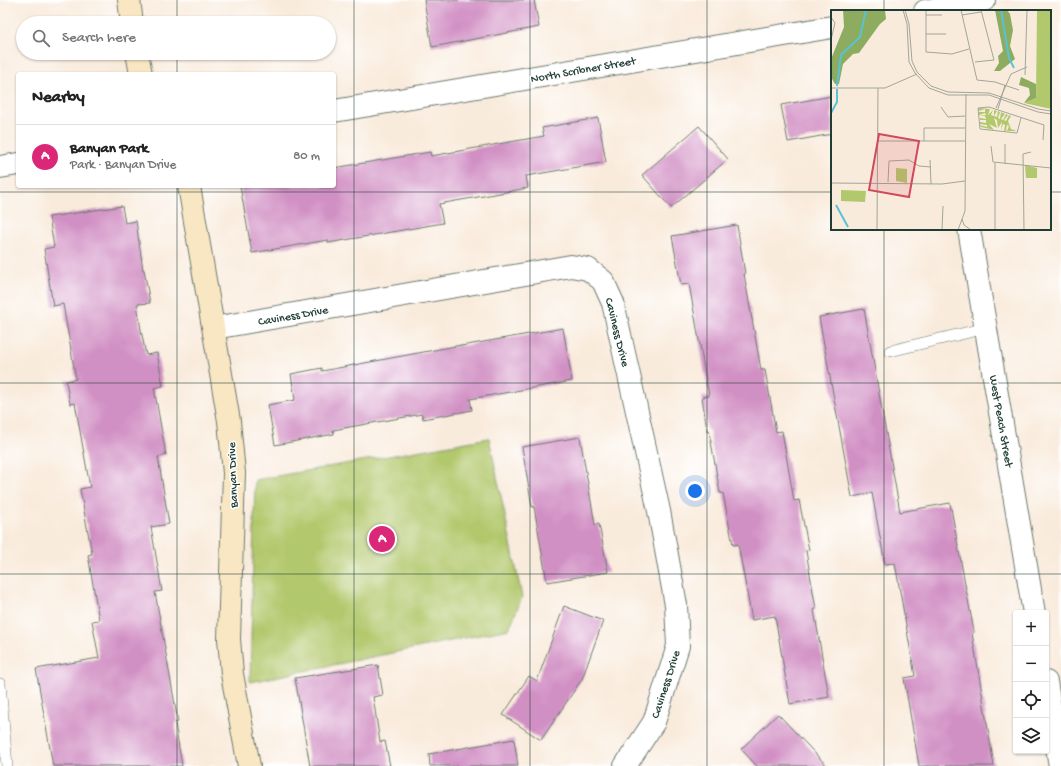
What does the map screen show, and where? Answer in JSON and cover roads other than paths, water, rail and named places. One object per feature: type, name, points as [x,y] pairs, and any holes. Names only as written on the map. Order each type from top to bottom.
[{"type":"street","points":[[129,0],[131,16]]},
{"type":"street","points":[[929,8],[984,0]]},
{"type":"street","name":"North Scribner Street","points":[[336,111],[831,27]]},
{"type":"street","points":[[138,60],[141,72]]},
{"type":"street","points":[[0,167],[16,164]]},
{"type":"street","name":"Banyan Drive","points":[[190,188],[229,421],[234,473],[229,639],[232,674],[249,766]]},
{"type":"street","name":"West Peach Street","points":[[969,230],[1033,610]]},
{"type":"street","name":"Caviness Drive","points":[[214,328],[571,266],[588,269],[603,281],[613,303],[659,511],[676,605],[678,646],[654,722],[625,766]]},
{"type":"street","points":[[1049,700],[1060,766]]},
{"type":"lane","points":[[890,351],[986,328]]},
{"type":"lane","points":[[0,684],[7,766]]},
{"type":"place","name":"Banyan Park","points":[[382,539]]}]
